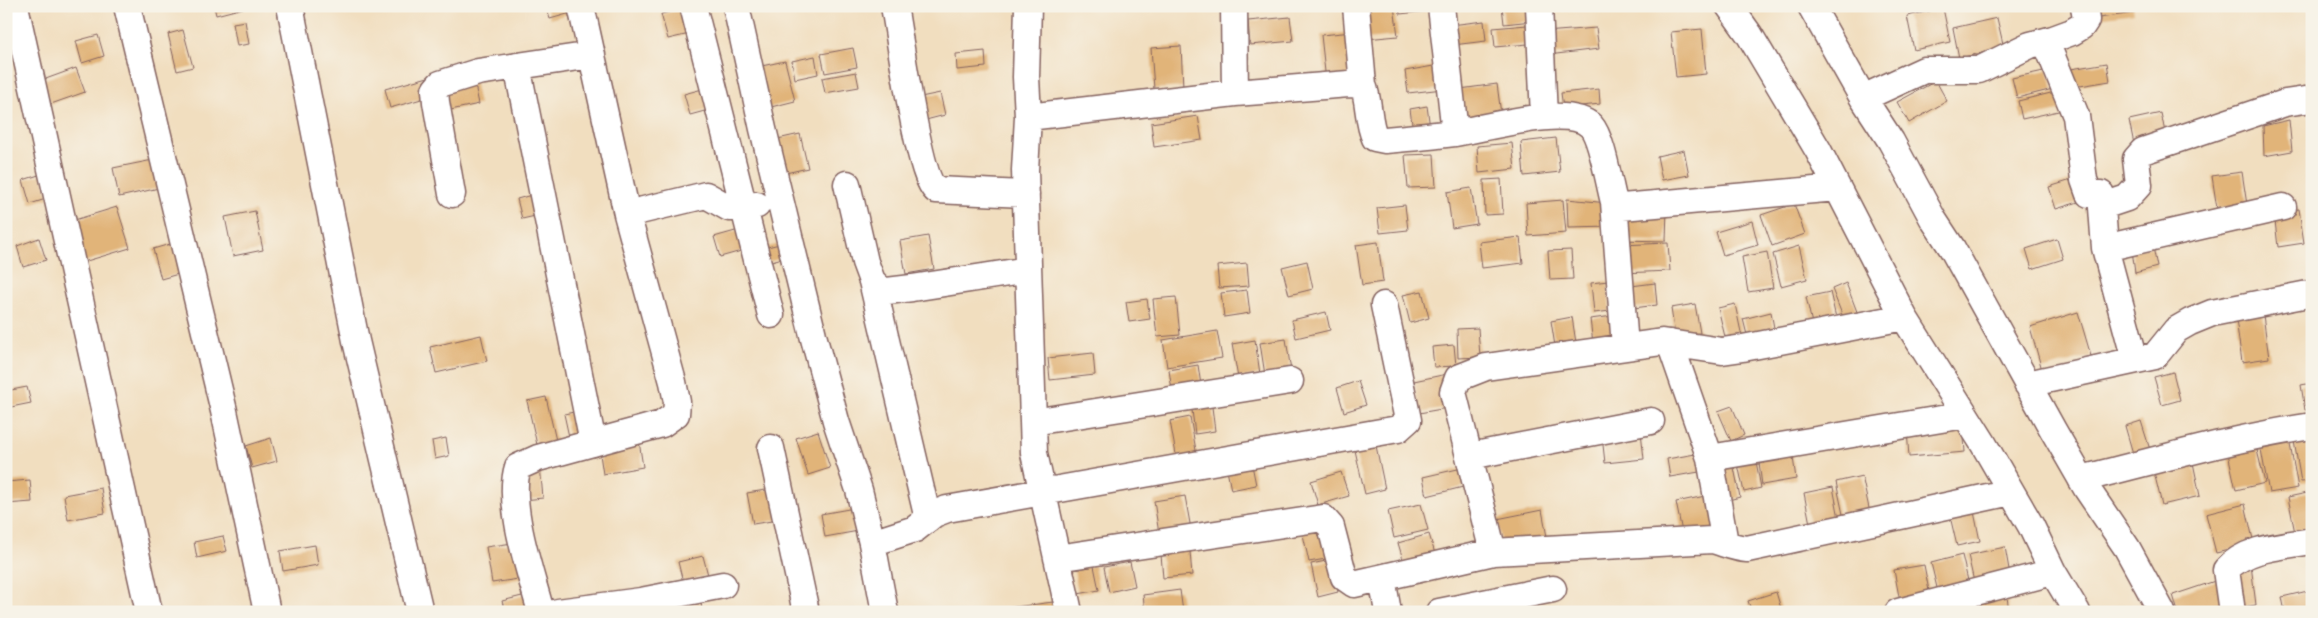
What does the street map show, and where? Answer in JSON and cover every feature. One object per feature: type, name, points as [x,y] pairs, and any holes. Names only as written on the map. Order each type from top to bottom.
[{"type":"street","points":[[15,6],[149,612]]},
{"type":"street","points":[[127,6],[224,411],[267,612]]},
{"type":"street","points":[[290,6],[356,341],[420,612]]},
{"type":"street","points":[[541,612],[514,502],[514,480],[518,467],[538,458],[662,424],[676,414],[677,402],[627,214],[581,6]]},
{"type":"street","points":[[693,6],[771,315]]},
{"type":"street","points":[[736,6],[780,200],[836,421],[859,490],[872,543],[885,612]]},
{"type":"street","points":[[894,6],[919,153],[930,186],[936,190],[1026,194]]},
{"type":"street","points":[[1028,6],[1026,194],[1034,454],[1069,612]]},
{"type":"street","points":[[1234,6],[1235,93]]},
{"type":"street","points":[[1356,6],[1363,85],[1368,98],[1371,130],[1375,138],[1385,140],[1454,133],[1544,117],[1577,117],[1590,125],[1597,135],[1614,202],[1624,347]]},
{"type":"street","points":[[1441,6],[1454,133]]},
{"type":"street","points":[[1539,6],[1544,117]]},
{"type":"street","points":[[1729,6],[1749,34],[1818,150],[1904,317],[2031,526],[2052,572],[2077,612]]},
{"type":"street","points":[[1811,6],[1952,248],[2026,384],[2081,479],[2126,548],[2162,612]]},
{"type":"street","points":[[1863,98],[1924,70],[1979,70],[2030,45],[2053,39],[2082,26],[2086,20],[2084,6]]},
{"type":"street","points":[[2053,39],[2048,46],[2076,116],[2084,180],[2089,194],[2101,194]]},
{"type":"street","points":[[452,194],[436,102],[435,90],[440,84],[460,77],[517,66],[592,55]]},
{"type":"street","points":[[517,66],[593,444]]},
{"type":"street","points":[[1028,117],[1235,93],[1349,84],[1363,85]]},
{"type":"street","points":[[2101,194],[2103,206],[2127,198],[2133,193],[2139,185],[2136,159],[2143,151],[2285,103],[2312,99]]},
{"type":"street","points":[[848,184],[865,262],[872,281],[928,519]]},
{"type":"street","points":[[1614,202],[1622,207],[1837,188]]},
{"type":"street","points":[[2101,194],[2106,248],[2135,360]]},
{"type":"street","points":[[627,214],[706,195],[729,208],[743,208],[780,200]]},
{"type":"street","points":[[2106,248],[2283,207]]},
{"type":"street","points":[[872,281],[887,291],[1028,270]]},
{"type":"street","points":[[2026,384],[2154,356],[2176,330],[2190,322],[2212,314],[2308,294]]},
{"type":"street","points":[[872,543],[915,529],[928,519],[947,509],[1398,429],[1408,420],[1384,305]]},
{"type":"street","points":[[1493,552],[1453,392],[1458,378],[1486,366],[1662,342],[1722,351],[1904,317]]},
{"type":"street","points":[[1670,343],[1710,458],[1725,543]]},
{"type":"street","points":[[1034,422],[1290,381]]},
{"type":"street","points":[[1710,458],[1965,415]]},
{"type":"street","points":[[1470,456],[1652,420]]},
{"type":"street","points":[[2081,479],[2194,449],[2312,426]]},
{"type":"street","points":[[771,448],[806,612]]},
{"type":"street","points":[[1057,558],[1323,518],[1331,527],[1344,577],[1354,584],[1493,552],[1712,540],[1725,543],[1734,548],[1747,549],[2011,492]]},
{"type":"street","points":[[2232,612],[2226,570],[2235,560],[2263,550],[2312,541]]},
{"type":"street","points":[[1898,612],[2052,572]]},
{"type":"street","points":[[1382,578],[1388,612]]},
{"type":"street","points":[[558,612],[641,601],[723,585]]},
{"type":"street","points":[[1439,612],[1553,588]]},
{"type":"building","points":[[214,6],[247,6],[247,7],[216,15]]},
{"type":"building","points":[[546,6],[569,6],[571,13],[550,19]]},
{"type":"building","points":[[1362,6],[1394,6],[1398,36],[1366,39]]},
{"type":"building","points":[[1399,6],[1438,6],[1438,10],[1400,14]]},
{"type":"building","points":[[1502,6],[1531,6],[1532,21],[1504,24]]},
{"type":"building","points":[[2097,6],[2133,6],[2134,13],[2099,18]]},
{"type":"building","points":[[691,7],[698,32],[668,39],[661,14]]},
{"type":"building","points":[[1943,8],[1950,42],[1914,50],[1907,16]]},
{"type":"building","points":[[1290,17],[1293,41],[1250,45],[1248,21]]},
{"type":"building","points":[[1997,18],[2004,48],[1959,58],[1953,28]]},
{"type":"building","points":[[245,21],[249,44],[237,46],[233,23]]},
{"type":"building","points":[[1484,21],[1486,41],[1453,45],[1451,25]]},
{"type":"building","points":[[1538,24],[1539,43],[1495,47],[1493,28]]},
{"type":"building","points":[[1596,28],[1599,49],[1548,55],[1545,32]]},
{"type":"building","points":[[1702,29],[1706,74],[1676,77],[1671,32]]},
{"type":"building","points":[[183,30],[193,67],[177,71],[168,34]]},
{"type":"building","points":[[1353,32],[1358,77],[1326,81],[1321,35]]},
{"type":"building","points":[[98,35],[104,56],[82,63],[76,41]]},
{"type":"building","points":[[1181,46],[1183,87],[1154,89],[1151,48]]},
{"type":"building","points":[[853,48],[857,67],[825,73],[821,54]]},
{"type":"building","points":[[985,51],[986,67],[957,70],[956,54]]},
{"type":"building","points":[[815,56],[818,74],[795,79],[792,61]]},
{"type":"building","points":[[785,61],[795,101],[767,108],[757,67]]},
{"type":"building","points":[[2107,63],[2110,81],[2074,87],[2071,69]]},
{"type":"building","points":[[1439,65],[1443,89],[1408,93],[1405,71]]},
{"type":"building","points":[[76,68],[85,92],[51,104],[43,80]]},
{"type":"building","points":[[2048,70],[2053,89],[2017,98],[2012,78]]},
{"type":"building","points":[[856,72],[859,87],[825,93],[822,78]]},
{"type":"building","points":[[428,77],[432,96],[390,108],[385,89]]},
{"type":"building","points":[[474,80],[479,104],[446,111],[441,87]]},
{"type":"building","points":[[1936,81],[1947,101],[1909,123],[1897,102]]},
{"type":"building","points":[[1497,84],[1501,114],[1464,119],[1460,89]]},
{"type":"building","points":[[706,88],[712,109],[690,115],[684,94]]},
{"type":"building","points":[[1599,89],[1600,104],[1563,108],[1561,93]]},
{"type":"building","points":[[2059,91],[2063,110],[2022,119],[2018,101]]},
{"type":"building","points":[[940,93],[945,115],[922,121],[916,98]]},
{"type":"building","points":[[1427,106],[1430,128],[1413,131],[1410,109]]},
{"type":"building","points":[[2161,113],[2166,137],[2134,144],[2129,120]]},
{"type":"building","points":[[1198,116],[1202,140],[1154,147],[1151,123]]},
{"type":"building","points":[[2289,120],[2292,151],[2264,156],[2263,126]]},
{"type":"building","points":[[800,134],[808,168],[781,174],[773,140]]},
{"type":"building","points":[[1556,138],[1560,172],[1524,176],[1521,142]]},
{"type":"building","points":[[1512,143],[1515,169],[1479,173],[1477,146]]},
{"type":"building","points":[[1684,150],[1689,175],[1662,180],[1657,156]]},
{"type":"building","points":[[1434,154],[1436,187],[1408,188],[1405,155]]},
{"type":"building","points":[[153,160],[159,188],[119,197],[113,168]]},
{"type":"building","points":[[2242,172],[2247,205],[2217,209],[2212,176]]},
{"type":"building","points":[[42,174],[49,198],[30,204],[23,180]]},
{"type":"building","points":[[2078,178],[2085,200],[2056,209],[2049,187]]},
{"type":"building","points":[[1501,179],[1503,214],[1485,215],[1484,180]]},
{"type":"building","points":[[1471,188],[1477,224],[1452,228],[1447,192]]},
{"type":"building","points":[[539,193],[544,214],[522,219],[517,199]]},
{"type":"building","points":[[1567,199],[1608,203],[1613,227],[1568,228]]},
{"type":"building","points":[[1563,200],[1566,233],[1528,236],[1526,203]]},
{"type":"building","points":[[1794,204],[1805,234],[1772,246],[1761,215]]},
{"type":"building","points":[[1405,205],[1408,230],[1380,233],[1377,208]]},
{"type":"building","points":[[117,207],[130,248],[80,263],[68,222]]},
{"type":"building","points":[[1667,208],[1666,241],[1620,240],[1619,213]]},
{"type":"building","points":[[2299,209],[2304,243],[2278,247],[2274,212]]},
{"type":"building","points":[[255,211],[263,250],[233,256],[225,217]]},
{"type":"building","points":[[1752,221],[1758,245],[1723,255],[1716,232]]},
{"type":"building","points":[[746,228],[752,248],[720,257],[714,237]]},
{"type":"building","points":[[928,236],[934,269],[906,274],[900,241]]},
{"type":"building","points":[[1520,237],[1523,263],[1482,268],[1479,242]]},
{"type":"building","points":[[39,238],[46,260],[23,267],[17,246]]},
{"type":"building","points":[[2057,239],[2063,259],[2032,269],[2026,249]]},
{"type":"building","points":[[177,242],[185,272],[161,279],[153,249]]},
{"type":"building","points":[[787,242],[790,256],[764,263],[760,249]]},
{"type":"building","points":[[1378,242],[1383,282],[1362,285],[1356,245]]},
{"type":"building","points":[[1668,243],[1670,271],[1622,273],[1621,245]]},
{"type":"building","points":[[1799,246],[1807,279],[1781,286],[1773,254]]},
{"type":"building","points":[[2153,247],[2157,267],[2135,273],[2132,250]]},
{"type":"building","points":[[1571,250],[1573,279],[1550,280],[1548,251]]},
{"type":"building","points":[[1767,252],[1773,288],[1748,292],[1742,257]]},
{"type":"building","points":[[1307,261],[1313,289],[1289,295],[1282,267]]},
{"type":"building","points":[[1247,263],[1249,286],[1219,288],[1217,266]]},
{"type":"building","points":[[1608,281],[1610,311],[1594,313],[1591,283]]},
{"type":"building","points":[[1655,283],[1657,305],[1626,309],[1623,287]]},
{"type":"building","points":[[1846,283],[1859,317],[1845,322],[1832,289]]},
{"type":"building","points":[[1247,290],[1250,313],[1224,317],[1221,293]]},
{"type":"building","points":[[1422,291],[1429,318],[1410,323],[1403,295]]},
{"type":"building","points":[[1830,292],[1837,322],[1813,328],[1806,297]]},
{"type":"building","points":[[1176,297],[1180,335],[1157,337],[1153,299]]},
{"type":"building","points":[[1147,299],[1150,319],[1129,322],[1126,302]]},
{"type":"building","points":[[1695,304],[1700,333],[1675,336],[1671,308]]},
{"type":"building","points":[[1735,304],[1742,337],[1726,341],[1718,308]]},
{"type":"building","points":[[2262,308],[2269,358],[2242,362],[2235,312]]},
{"type":"building","points":[[1326,312],[1330,330],[1296,338],[1292,320]]},
{"type":"building","points":[[1771,312],[1775,333],[1748,339],[1743,319]]},
{"type":"building","points":[[2078,312],[2091,356],[2042,370],[2030,327]]},
{"type":"building","points":[[1621,315],[1623,339],[1593,343],[1590,319]]},
{"type":"building","points":[[1572,317],[1576,343],[1555,346],[1551,321]]},
{"type":"building","points":[[1478,328],[1480,357],[1458,358],[1457,329]]},
{"type":"building","points":[[1217,331],[1222,358],[1167,367],[1163,340]]},
{"type":"building","points":[[481,335],[487,361],[436,373],[430,347]]},
{"type":"building","points":[[1286,339],[1291,371],[1265,375],[1260,343]]},
{"type":"building","points":[[1255,340],[1260,374],[1238,378],[1232,344]]},
{"type":"building","points":[[1454,345],[1456,366],[1434,367],[1432,347]]},
{"type":"building","points":[[1093,353],[1095,375],[1050,380],[1048,358]]},
{"type":"building","points":[[1198,365],[1202,392],[1173,397],[1169,370]]},
{"type":"building","points":[[2173,372],[2180,400],[2162,405],[2154,377]]},
{"type":"building","points":[[1447,374],[1453,407],[1419,413],[1414,381]]},
{"type":"building","points":[[1358,381],[1366,405],[1344,412],[1337,388]]},
{"type":"building","points":[[2312,383],[2312,409],[2305,410],[2301,385]]},
{"type":"building","points":[[27,387],[31,403],[6,408],[6,391]]},
{"type":"building","points":[[546,397],[557,445],[538,449],[527,401]]},
{"type":"building","points":[[1732,406],[1744,435],[1731,441],[1718,411]]},
{"type":"building","points":[[1212,407],[1215,431],[1195,434],[1192,410]]},
{"type":"building","points":[[584,410],[591,442],[571,446],[564,414]]},
{"type":"building","points":[[1190,417],[1197,456],[1177,460],[1170,421]]},
{"type":"building","points":[[2141,421],[2151,453],[2134,457],[2125,426]]},
{"type":"building","points":[[1963,425],[1965,452],[1909,457],[1907,430]]},
{"type":"building","points":[[818,431],[830,468],[808,475],[796,438]]},
{"type":"building","points":[[1641,432],[1644,459],[1605,463],[1602,436]]},
{"type":"building","points":[[2312,432],[2312,481],[2301,482],[2293,435]]},
{"type":"building","points":[[271,438],[277,461],[252,468],[246,446]]},
{"type":"building","points":[[446,438],[449,456],[435,459],[432,441]]},
{"type":"building","points":[[2289,439],[2298,488],[2269,493],[2260,444]]},
{"type":"building","points":[[639,441],[643,467],[603,474],[599,448]]},
{"type":"building","points":[[1375,441],[1385,489],[1365,494],[1354,446]]},
{"type":"building","points":[[2255,442],[2265,483],[2236,490],[2227,449]]},
{"type":"building","points":[[1792,450],[1796,479],[1762,485],[1758,455]]},
{"type":"building","points":[[1701,453],[1705,471],[1670,477],[1667,459]]},
{"type":"building","points":[[1755,456],[1761,488],[1744,492],[1737,460]]},
{"type":"building","points":[[1732,458],[1740,497],[1721,502],[1714,461]]},
{"type":"building","points":[[2192,458],[2200,496],[2162,505],[2153,468]]},
{"type":"building","points":[[1251,460],[1256,485],[1231,490],[1226,465]]},
{"type":"building","points":[[540,465],[543,498],[524,500],[520,467]]},
{"type":"building","points":[[1462,468],[1467,486],[1427,496],[1423,477]]},
{"type":"building","points":[[1341,472],[1349,496],[1318,505],[1311,481]]},
{"type":"building","points":[[1862,476],[1870,513],[1844,519],[1836,482]]},
{"type":"building","points":[[30,480],[32,502],[6,504],[6,482]]},
{"type":"building","points":[[1833,487],[1839,518],[1810,524],[1804,493]]},
{"type":"building","points":[[101,488],[105,513],[68,520],[64,495]]},
{"type":"building","points":[[778,488],[784,519],[753,524],[747,493]]},
{"type":"building","points":[[2312,492],[2312,530],[2295,533],[2288,497]]},
{"type":"building","points":[[1715,494],[1722,529],[1683,537],[1676,502]]},
{"type":"building","points":[[1185,496],[1191,529],[1159,534],[1154,501]]},
{"type":"building","points":[[1421,504],[1428,530],[1394,538],[1388,511]]},
{"type":"building","points":[[2245,504],[2254,544],[2216,553],[2206,514]]},
{"type":"building","points":[[860,507],[864,530],[825,537],[821,514]]},
{"type":"building","points":[[1973,507],[1980,541],[1957,546],[1949,512]]},
{"type":"building","points":[[1542,510],[1547,537],[1502,546],[1497,519]]},
{"type":"building","points":[[1324,526],[1331,558],[1309,562],[1302,530]]},
{"type":"building","points":[[1429,534],[1436,557],[1405,566],[1398,543]]},
{"type":"building","points":[[223,536],[227,551],[197,558],[194,542]]},
{"type":"building","points":[[1189,540],[1192,575],[1163,578],[1160,543]]},
{"type":"building","points":[[519,542],[525,578],[492,583],[486,547]]},
{"type":"building","points":[[315,545],[318,565],[283,571],[280,551]]},
{"type":"building","points":[[2005,547],[2010,575],[1974,582],[1968,555]]},
{"type":"building","points":[[1962,555],[1969,585],[1938,592],[1931,563]]},
{"type":"building","points":[[703,556],[708,575],[683,582],[678,562]]},
{"type":"building","points":[[1331,560],[1338,592],[1318,597],[1311,564]]},
{"type":"building","points":[[1130,562],[1135,586],[1109,592],[1104,567]]},
{"type":"building","points":[[1924,565],[1930,596],[1900,602],[1894,570]]},
{"type":"building","points":[[2251,565],[2256,605],[2237,608],[2233,569]]},
{"type":"building","points":[[1094,566],[1099,590],[1078,594],[1074,570]]},
{"type":"building","points":[[2218,580],[2227,612],[2178,612],[2173,595]]},
{"type":"building","points":[[2006,589],[2009,612],[1973,612],[1971,594]]},
{"type":"building","points":[[1180,590],[1183,612],[1145,612],[1143,595]]},
{"type":"building","points":[[2312,590],[2312,612],[2285,612],[2282,597]]},
{"type":"building","points":[[1776,592],[1782,612],[1752,612],[1748,601]]},
{"type":"building","points":[[526,595],[530,612],[505,612],[502,601]]},
{"type":"building","points":[[701,602],[702,612],[683,612],[682,605]]},
{"type":"building","points":[[1053,602],[1054,612],[999,612],[999,609]]}]
